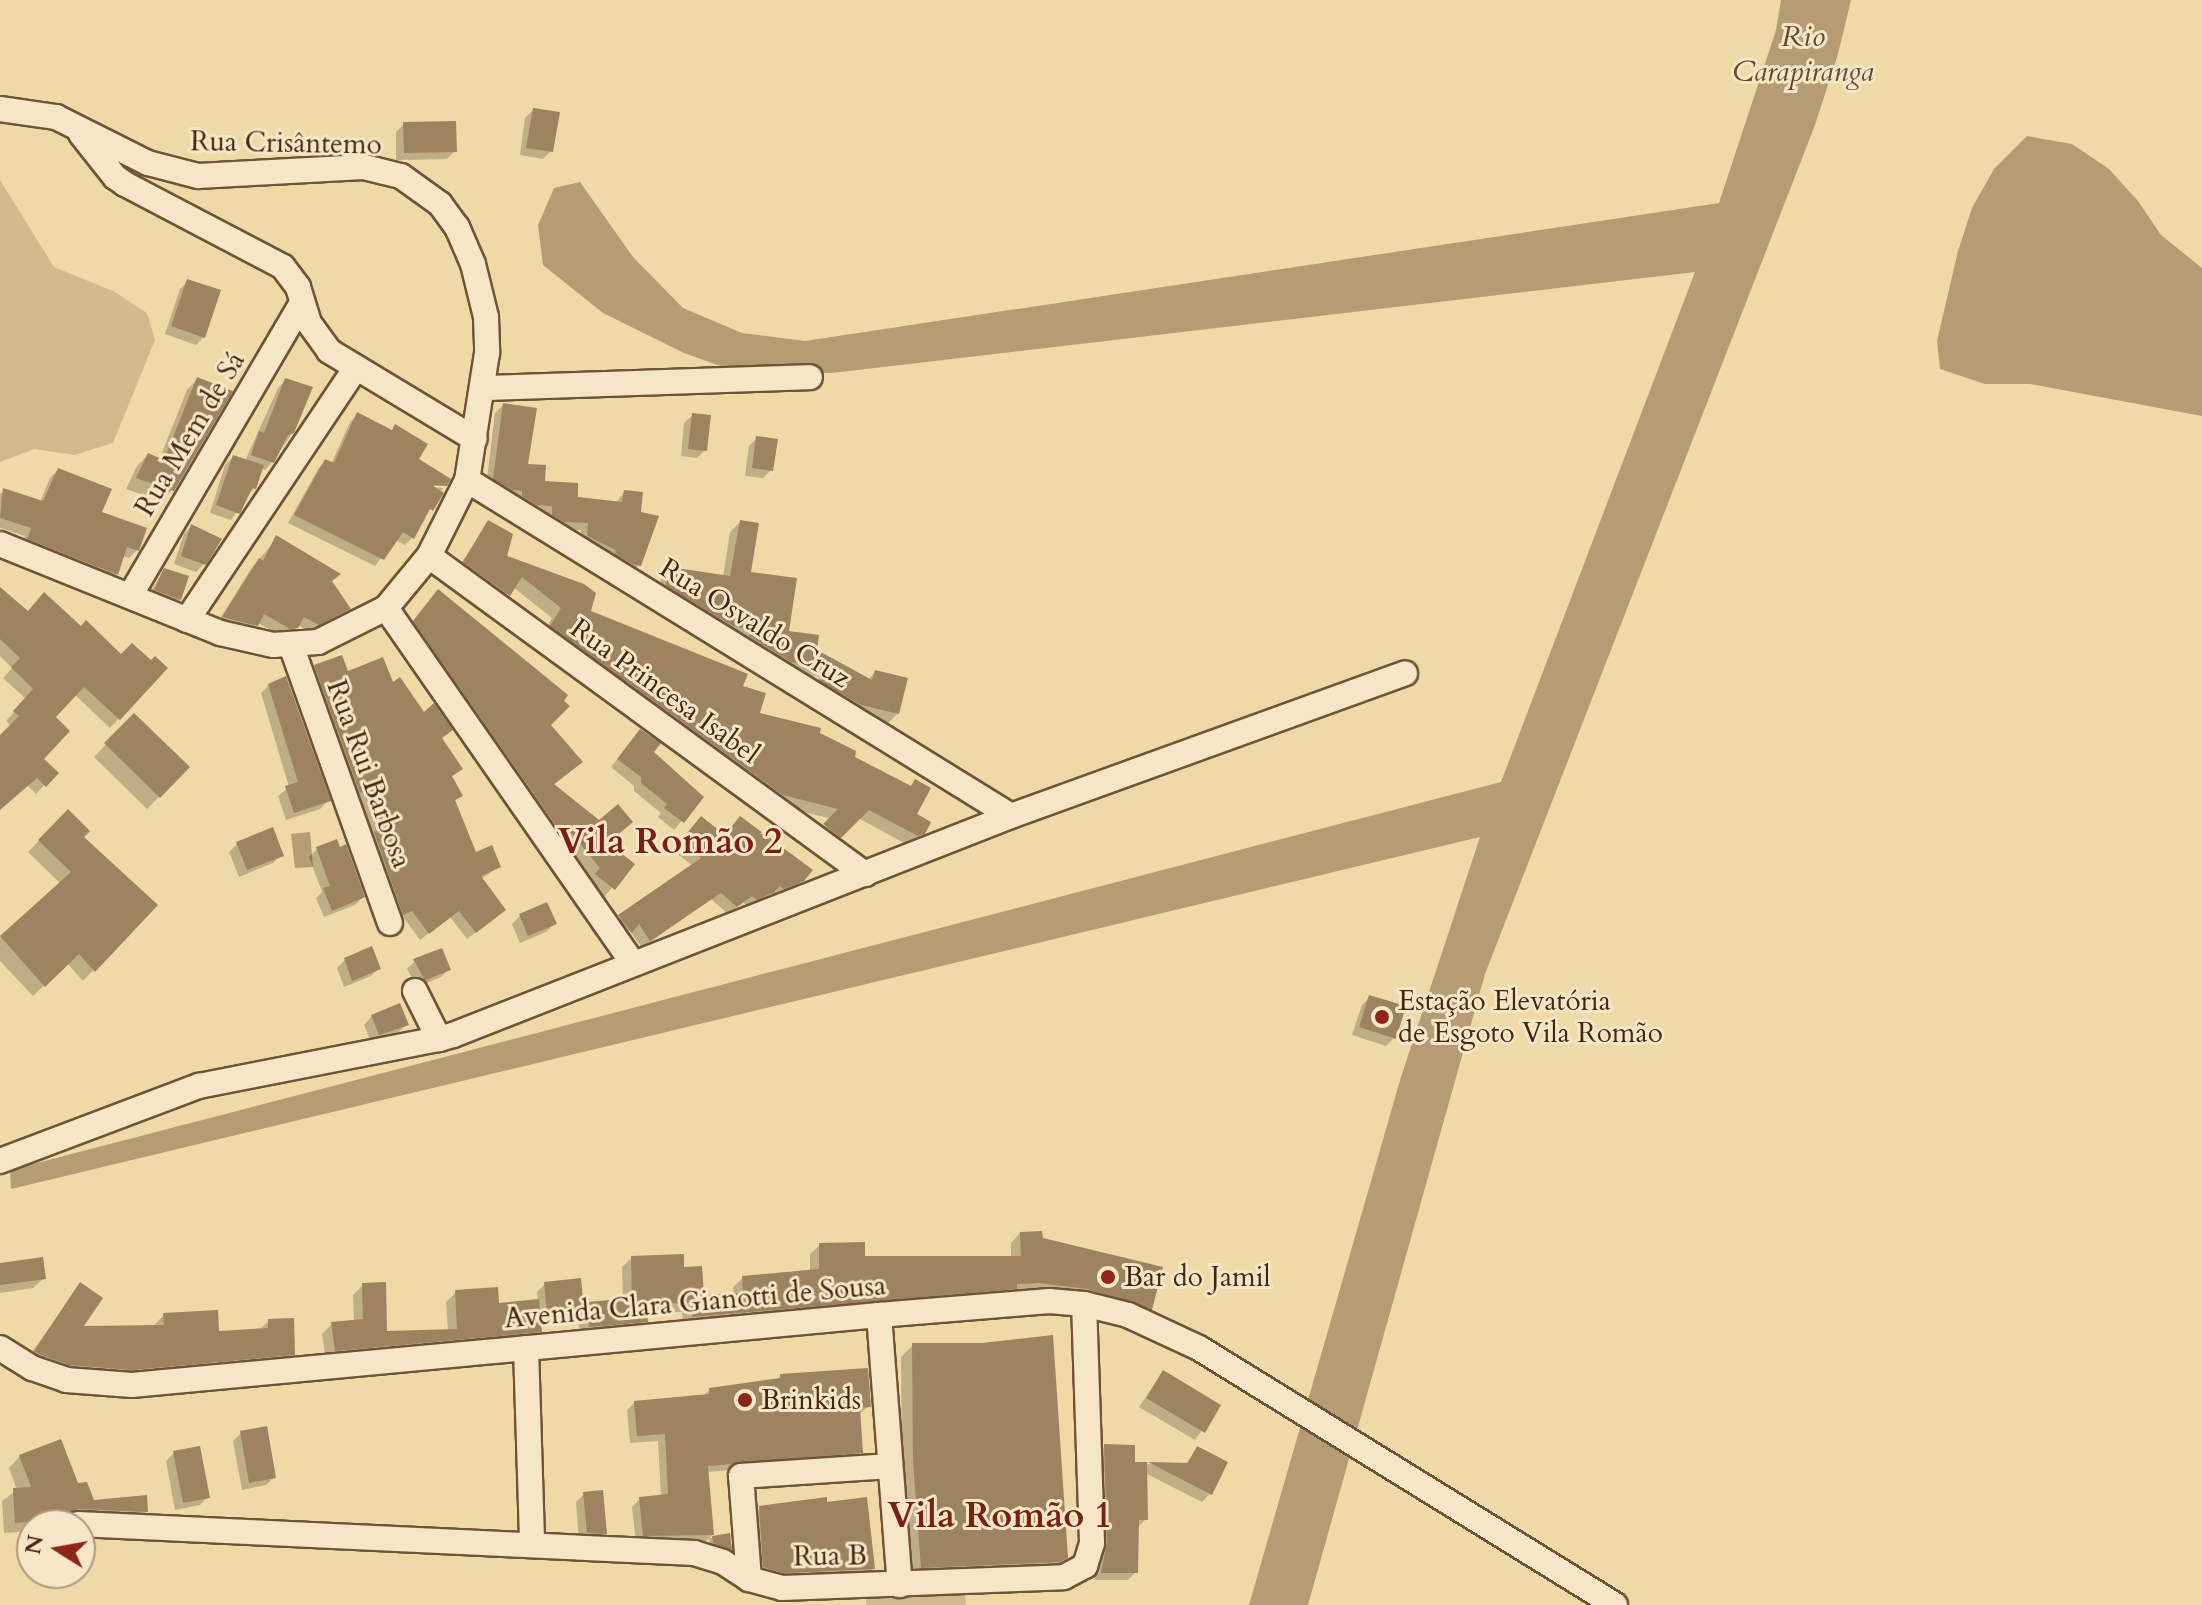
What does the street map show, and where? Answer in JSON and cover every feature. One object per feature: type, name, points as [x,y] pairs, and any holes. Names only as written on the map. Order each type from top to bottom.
[{"type":"street","name":"Rua Crisântemo","points":[[0,109],[56,117],[170,170],[220,177],[364,167],[401,176],[421,188],[457,227],[473,264],[486,317],[484,388],[467,480],[429,556],[386,608],[318,642],[291,645],[249,640],[187,620],[0,544]]},
{"type":"street","points":[[56,117],[84,136],[106,166],[125,184],[283,267],[298,287],[317,337],[329,351],[475,439]]},
{"type":"street","name":"Rua Mem de Sá","points":[[130,596],[302,303]]},
{"type":"street","points":[[187,620],[356,368]]},
{"type":"street","points":[[484,388],[810,377]]},
{"type":"street","name":"Rua Osvaldo Cruz","points":[[467,480],[1011,816]]},
{"type":"street","name":"Rua Princesa Isabel","points":[[429,556],[865,874]]},
{"type":"street","points":[[386,608],[633,963]]},
{"type":"street","name":"Rua Rui Barbosa","points":[[291,645],[390,923]]},
{"type":"street","points":[[0,1161],[199,1086],[439,1039],[1011,816],[1405,673]]},
{"type":"street","points":[[415,991],[439,1039]]},
{"type":"street","name":"Avenida Clara Gianotti de Sousa","points":[[0,1348],[44,1374],[66,1380],[121,1385],[879,1315],[1049,1301],[1084,1304],[1128,1315],[1170,1333],[1615,1605]]},
{"type":"street","name":"Rua B","points":[[757,1582],[900,1585],[1051,1578],[1076,1573],[1085,1566],[1092,1543],[1084,1304]]},
{"type":"street","points":[[879,1315],[900,1585]]},
{"type":"street","points":[[526,1348],[532,1543]]},
{"type":"street","points":[[757,1582],[741,1476],[890,1466]]},
{"type":"street","points":[[96,1525],[694,1553],[723,1562],[757,1582]]},
{"type":"shaded area","points":[[0,180],[54,267],[113,291],[147,313],[155,340],[113,443],[74,455],[34,449],[0,462]]},
{"type":"shaded area","points":[[965,1590],[966,1605],[866,1605],[866,1593]]},
{"type":"water","name":"Rio Carapiranga","points":[[1781,0],[1851,0],[1838,54],[1815,125],[1485,974],[1308,1605],[1249,1605],[1401,1077],[1480,837],[11,1189],[10,1170],[1501,782],[1695,272],[832,373],[734,371],[684,353],[603,313],[543,265],[538,225],[554,188],[580,182],[633,257],[683,308],[742,333],[805,341],[1719,203],[1776,30]]},
{"type":"water","points":[[2027,136],[2072,144],[2109,169],[2138,201],[2161,235],[2202,268],[2202,416],[2030,384],[1985,384],[1940,369],[1937,341],[1958,251],[1972,208],[1994,169]]},
{"type":"water","points":[[310,832],[313,867],[295,868],[291,834]]},
{"type":"building","points":[[533,108],[560,112],[553,152],[526,148]]},
{"type":"building","points":[[456,121],[457,152],[404,153],[403,122]]},
{"type":"building","points":[[187,279],[221,290],[205,338],[171,326]]},
{"type":"building","points":[[197,377],[233,391],[174,491],[136,478],[148,453],[164,460]]},
{"type":"building","points":[[285,378],[313,387],[294,433],[288,435],[274,463],[251,455],[259,431],[264,433]]},
{"type":"building","points":[[503,403],[537,408],[528,464],[546,465],[545,481],[578,483],[578,497],[622,502],[624,490],[643,492],[641,512],[659,516],[641,566],[632,564],[615,554],[616,550],[587,536],[588,523],[564,522],[552,515],[552,506],[536,505],[522,496],[522,491],[512,490],[493,479]]},
{"type":"building","points":[[357,412],[392,430],[395,424],[428,444],[419,459],[451,479],[447,486],[432,485],[444,493],[433,511],[430,509],[414,539],[403,532],[384,560],[294,515],[325,459],[334,463]]},
{"type":"building","points":[[692,413],[711,415],[707,451],[688,449]]},
{"type":"building","points":[[756,436],[778,439],[773,471],[752,468]]},
{"type":"building","points":[[233,455],[264,465],[256,489],[252,488],[240,514],[216,505]]},
{"type":"building","points":[[58,468],[112,489],[102,512],[147,528],[139,551],[127,547],[118,575],[27,539],[31,528],[0,518],[3,488],[43,501]]},
{"type":"building","points":[[488,520],[513,534],[507,556],[584,584],[596,593],[591,611],[748,674],[743,686],[766,693],[760,713],[821,728],[820,733],[856,751],[855,757],[911,786],[915,779],[931,788],[917,814],[931,822],[925,834],[918,836],[869,810],[841,838],[823,824],[838,809],[783,795],[550,626],[561,608],[522,577],[510,596],[463,562]]},
{"type":"building","points":[[740,520],[759,523],[751,572],[797,578],[789,631],[819,635],[817,650],[872,680],[875,670],[908,678],[899,714],[861,705],[820,681],[827,668],[791,662],[749,636],[750,629],[733,626],[666,586],[670,567],[730,576]]},
{"type":"building","points":[[191,524],[222,539],[206,565],[181,556]]},
{"type":"building","points":[[276,535],[341,574],[332,581],[351,609],[319,625],[304,617],[298,628],[290,629],[264,614],[258,626],[222,617],[259,558],[263,561]]},
{"type":"building","points":[[164,568],[189,576],[181,600],[154,590]]},
{"type":"building","points":[[0,587],[28,611],[44,592],[81,626],[86,620],[121,654],[132,643],[151,660],[155,656],[168,668],[120,720],[84,687],[56,717],[70,731],[44,759],[59,773],[46,787],[37,778],[0,810],[0,735],[19,716],[13,711],[33,689],[11,667],[20,658],[0,639]]},
{"type":"building","points":[[438,589],[568,695],[564,701],[570,706],[551,725],[583,762],[554,784],[599,820],[618,804],[633,822],[608,843],[635,864],[615,890],[595,874],[600,868],[568,829],[564,834],[559,830],[413,621]]},
{"type":"building","points":[[342,655],[348,671],[383,657],[393,682],[400,677],[424,712],[434,703],[453,730],[442,738],[463,769],[452,776],[463,796],[455,800],[476,852],[492,845],[501,867],[481,876],[506,910],[476,933],[459,911],[429,934],[412,911],[403,915],[374,832],[381,829],[365,791],[360,793],[314,665]]},
{"type":"building","points":[[286,676],[331,801],[294,813],[285,786],[298,782],[268,684]]},
{"type":"building","points":[[134,713],[190,767],[160,798],[104,743]]},
{"type":"building","points":[[640,729],[661,743],[654,752],[704,797],[684,823],[664,808],[667,804],[641,783],[641,777],[617,759]]},
{"type":"building","points":[[68,809],[90,831],[84,837],[158,905],[95,972],[79,954],[45,987],[0,936],[71,872],[38,840]]},
{"type":"building","points":[[701,816],[725,835],[740,816],[813,870],[804,881],[784,889],[780,886],[757,900],[752,896],[737,907],[721,893],[650,941],[639,924],[632,933],[618,915],[701,858],[680,842]]},
{"type":"building","points":[[273,827],[284,856],[247,870],[236,842]]},
{"type":"building","points":[[337,839],[340,847],[346,844],[365,897],[332,911],[323,888],[330,886],[316,847]]},
{"type":"building","points":[[547,902],[557,924],[528,936],[519,914]]},
{"type":"building","points":[[372,946],[381,969],[352,981],[344,958]]},
{"type":"building","points":[[442,948],[451,970],[425,980],[413,959]]},
{"type":"building","name":"Estação Elevatória de Esgoto Vila Romão","points":[[1369,995],[1406,1006],[1396,1039],[1359,1027]]},
{"type":"building","points":[[400,1003],[409,1025],[379,1035],[371,1015]]},
{"type":"building","points":[[1042,1231],[1043,1238],[1163,1267],[1152,1310],[1088,1289],[1039,1283],[1017,1284],[1017,1289],[692,1317],[691,1303],[647,1304],[648,1322],[589,1327],[587,1302],[632,1298],[631,1256],[684,1254],[684,1267],[702,1266],[704,1295],[743,1293],[742,1276],[819,1269],[819,1243],[865,1242],[865,1256],[1021,1256],[1020,1232]]},
{"type":"building","points":[[43,1257],[46,1279],[0,1285],[0,1263]]},
{"type":"building","points":[[581,1278],[584,1310],[547,1314],[544,1282]]},
{"type":"building","points":[[80,1282],[103,1298],[84,1326],[164,1325],[163,1313],[218,1310],[219,1331],[268,1328],[268,1319],[294,1318],[295,1355],[132,1370],[69,1365],[34,1351]]},
{"type":"building","points":[[386,1282],[387,1331],[457,1329],[455,1290],[498,1287],[499,1303],[539,1299],[542,1332],[335,1351],[331,1322],[363,1319],[362,1283]]},
{"type":"building","points":[[1053,1335],[1068,1558],[1060,1562],[921,1568],[913,1460],[912,1343],[982,1343]]},
{"type":"building","points":[[868,1368],[871,1407],[860,1408],[863,1453],[708,1466],[714,1535],[643,1536],[639,1497],[668,1494],[665,1434],[637,1436],[634,1401],[709,1394],[709,1388],[780,1378],[780,1374]]},
{"type":"building","points":[[1163,1370],[1221,1405],[1205,1433],[1146,1398]]},
{"type":"building","points":[[267,1426],[276,1478],[249,1483],[240,1431]]},
{"type":"building","points":[[61,1439],[78,1483],[87,1482],[94,1500],[147,1495],[148,1512],[16,1509],[15,1523],[13,1488],[31,1487],[19,1455]]},
{"type":"building","points":[[1104,1444],[1135,1445],[1135,1462],[1147,1462],[1148,1520],[1139,1520],[1138,1573],[1101,1573],[1107,1542]]},
{"type":"building","points":[[200,1446],[210,1498],[183,1503],[173,1451]]},
{"type":"building","points":[[1197,1446],[1228,1462],[1212,1495],[1148,1462],[1188,1463]]},
{"type":"building","points":[[603,1490],[607,1534],[587,1533],[583,1492]]},
{"type":"building","points":[[827,1497],[827,1502],[867,1497],[875,1569],[784,1573],[763,1567],[759,1506]]},
{"type":"building","points":[[730,1533],[732,1550],[713,1543],[712,1536]]},
{"type":"place","name":"Estação Elevatória de Esgoto Vila Romão","points":[[1382,1017]]},
{"type":"place","name":"Bar do Jamil","points":[[1108,1277]]},
{"type":"place","name":"Brinkids","points":[[745,1400]]},
{"type":"district","name":"Vila Romão 2","points":[[670,842]]},
{"type":"district","name":"Vila Romão 1","points":[[1000,1516]]}]
